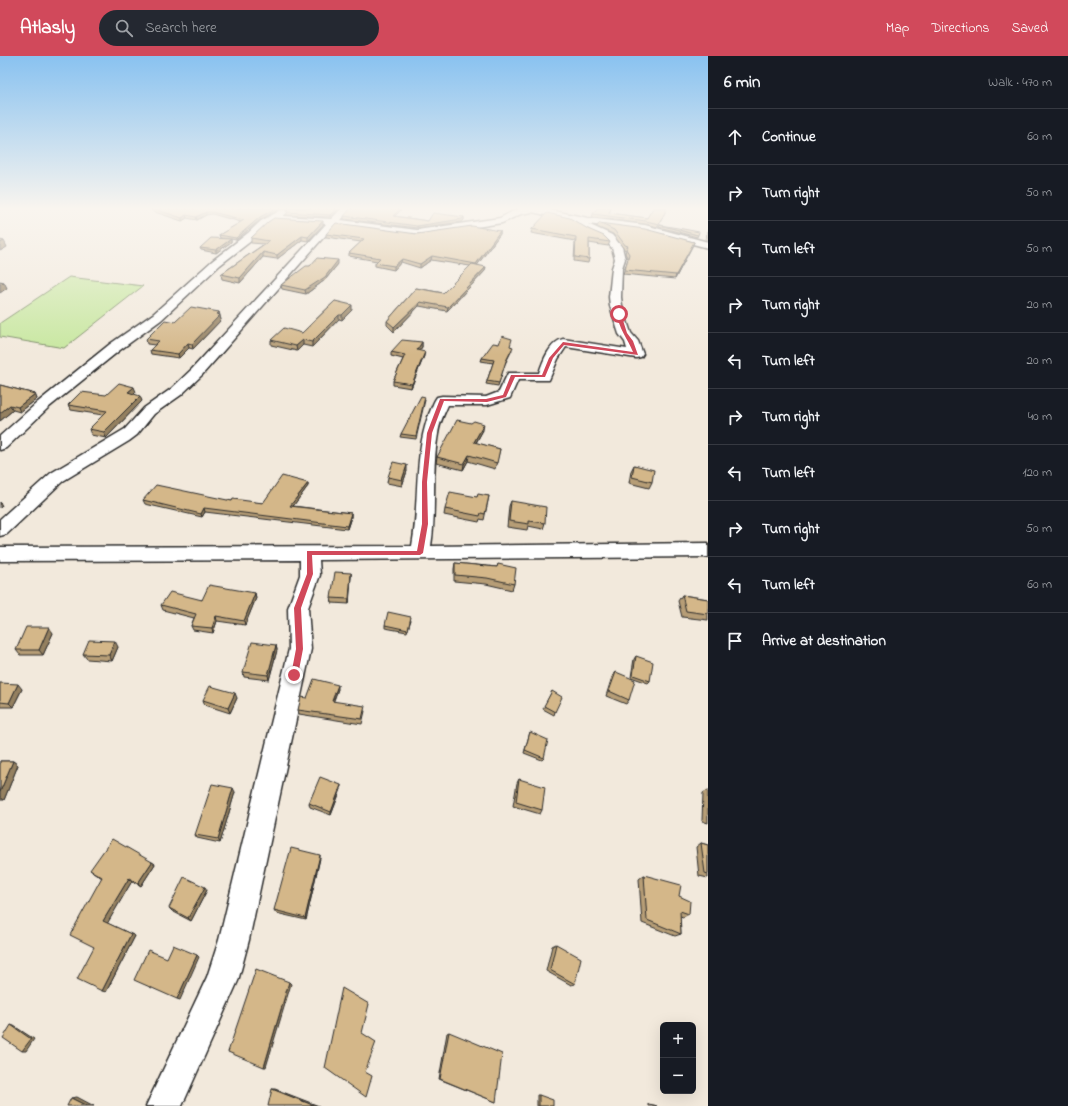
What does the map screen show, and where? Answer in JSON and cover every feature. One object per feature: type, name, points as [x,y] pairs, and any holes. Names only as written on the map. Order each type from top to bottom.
[{"type":"street","points":[[0,445],[43,405],[115,347],[157,317],[225,257]]},
{"type":"street","points":[[0,530],[57,477],[123,438],[131,432],[149,411],[176,392],[197,372],[302,257]]},
{"type":"street","points":[[420,553],[425,524],[425,482],[430,433],[442,400],[487,401],[505,396],[513,376],[544,376],[551,358],[563,344],[636,354],[631,341],[625,334],[616,306],[615,289],[619,257]]},
{"type":"street","points":[[0,554],[420,553],[708,550]]},
{"type":"street","points":[[164,1106],[222,981],[234,940],[300,649],[298,608],[310,574],[309,553]]},
{"type":"green space","points":[[69,277],[143,286],[64,348],[0,337],[0,323]]},
{"type":"building","points":[[246,257],[259,257],[240,278],[221,274]]},
{"type":"building","points":[[374,257],[430,257],[420,264],[402,259],[394,266],[375,263],[380,258]]},
{"type":"building","points":[[438,257],[481,257],[476,264]]},
{"type":"building","points":[[575,257],[589,257],[589,259]]},
{"type":"building","points":[[628,257],[686,257],[676,275],[625,270]]},
{"type":"building","points":[[317,258],[338,260],[325,277],[305,290],[281,285],[306,266],[310,266]]},
{"type":"building","points":[[472,264],[486,267],[448,307],[420,302],[394,327],[387,321],[416,288],[443,293]]},
{"type":"building","points":[[335,301],[352,305],[342,315],[339,315],[312,342],[303,340],[296,346],[271,340],[284,328],[302,333]]},
{"type":"building","points":[[191,307],[219,312],[217,314],[220,315],[192,344],[188,343],[178,354],[150,350],[159,341],[146,339],[165,320],[175,322]]},
{"type":"building","points":[[502,336],[512,339],[510,346],[513,347],[506,361],[499,383],[487,381],[494,360],[482,358],[493,343],[499,344]]},
{"type":"building","points":[[402,340],[422,342],[417,350],[425,352],[412,384],[393,381],[405,355],[391,352]]},
{"type":"building","points":[[119,383],[134,387],[128,392],[140,396],[104,432],[89,429],[107,411],[68,405],[81,392],[106,395]]},
{"type":"building","points":[[0,385],[35,394],[18,407],[10,405],[0,413]]},
{"type":"building","points":[[421,396],[425,397],[416,436],[401,434]]},
{"type":"building","points":[[457,420],[471,423],[474,421],[484,424],[474,442],[500,449],[497,463],[469,455],[464,464],[437,457]]},
{"type":"building","points":[[393,462],[407,465],[402,480],[388,477]]},
{"type":"building","points":[[634,465],[654,470],[652,482],[632,477]]},
{"type":"building","points":[[282,476],[308,483],[290,506],[351,513],[347,526],[204,508],[201,514],[143,500],[156,485],[232,501],[233,499],[263,503]]},
{"type":"building","points":[[450,492],[477,497],[478,494],[489,496],[485,514],[481,513],[480,516],[445,509]]},
{"type":"building","points":[[511,501],[546,507],[545,523],[529,521],[529,524],[509,521]]},
{"type":"building","points":[[455,563],[497,567],[498,564],[516,568],[514,584],[487,578],[455,575]]},
{"type":"building","points":[[335,572],[351,573],[349,599],[331,598]]},
{"type":"building","points":[[209,585],[255,593],[244,621],[216,616],[212,628],[191,626],[196,614],[161,605],[170,592],[202,600]]},
{"type":"building","points":[[682,595],[708,599],[708,614],[686,611]]},
{"type":"building","points":[[388,612],[411,617],[408,630],[385,625]]},
{"type":"building","points":[[26,627],[49,627],[39,650],[16,650]]},
{"type":"building","points":[[89,640],[115,641],[109,655],[83,654]]},
{"type":"building","points":[[252,642],[276,645],[268,675],[243,672]]},
{"type":"building","points":[[636,656],[653,662],[650,681],[633,675]]},
{"type":"building","points":[[616,672],[635,680],[629,700],[609,691]]},
{"type":"building","points":[[314,679],[338,685],[332,701],[365,706],[362,719],[298,710],[301,697],[307,698]]},
{"type":"building","points":[[0,683],[18,684],[9,703],[0,702]]},
{"type":"building","points":[[210,686],[235,693],[228,708],[203,700]]},
{"type":"building","points":[[552,691],[562,697],[555,712],[544,706]]},
{"type":"building","points":[[530,732],[548,740],[544,758],[525,750]]},
{"type":"building","points":[[0,761],[13,761],[0,792]]},
{"type":"building","points":[[320,777],[341,785],[331,812],[309,803]]},
{"type":"building","points":[[519,779],[545,787],[542,810],[516,802]]},
{"type":"building","points":[[212,784],[233,788],[218,839],[195,835]]},
{"type":"building","points":[[112,839],[152,862],[138,883],[129,878],[103,921],[131,934],[102,991],[77,979],[94,947],[70,935],[102,877],[90,870]]},
{"type":"building","points":[[701,843],[708,845],[708,874],[705,873]]},
{"type":"building","points":[[291,848],[320,855],[305,918],[274,910]]},
{"type":"building","points":[[644,875],[681,885],[679,896],[690,901],[689,914],[680,911],[681,934],[647,920]]},
{"type":"building","points":[[184,877],[205,887],[188,918],[169,908]]},
{"type":"building","points":[[556,944],[581,958],[575,984],[550,970]]},
{"type":"building","points":[[173,945],[197,955],[177,999],[134,980],[148,950],[167,958]]},
{"type":"building","points":[[256,969],[289,982],[264,1067],[228,1052]]},
{"type":"building","points":[[342,988],[369,1004],[362,1033],[376,1042],[365,1072],[372,1076],[366,1097],[325,1068]]},
{"type":"building","points":[[11,1025],[31,1039],[22,1051],[3,1038]]},
{"type":"building","points":[[449,1032],[502,1054],[496,1102],[440,1079]]},
{"type":"building","points":[[272,1089],[315,1106],[268,1106]]},
{"type":"building","points":[[539,1095],[553,1100],[553,1106],[539,1106]]},
{"type":"building","points":[[71,1098],[87,1106],[67,1106]]},
{"type":"route","points":[[294,675],[300,649],[297,618],[298,608],[310,574],[309,553],[420,553],[426,513],[426,460],[430,433],[437,409],[442,400],[487,401],[505,396],[509,382],[513,376],[544,376],[551,358],[563,344],[636,354],[631,341],[625,334],[619,314]]}]
